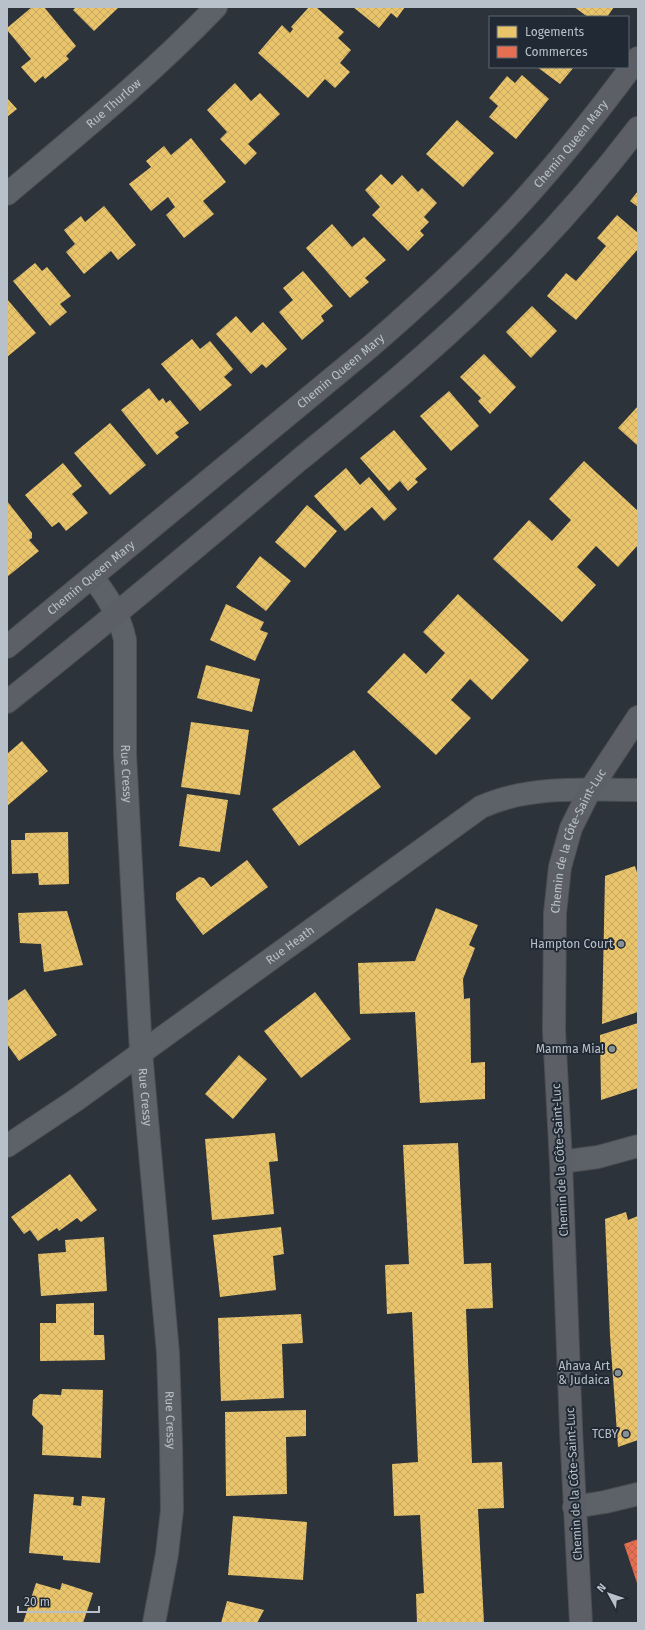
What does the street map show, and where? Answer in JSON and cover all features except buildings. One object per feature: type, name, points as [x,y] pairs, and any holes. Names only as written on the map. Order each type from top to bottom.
[{"type":"street","name":"Rue Thurlow","points":[[7,194],[143,79],[184,41],[216,7]]},
{"type":"street","name":"Chemin Queen Mary","points":[[7,647],[93,578],[370,347],[458,268],[504,221],[576,140],[638,58]]},
{"type":"street","points":[[7,702],[117,613],[390,385],[455,328],[505,280],[552,230],[608,166],[638,128]]},
{"type":"street","name":"Rue Cressy","points":[[93,578],[110,600],[117,613],[125,640],[125,754],[141,1052],[168,1353],[172,1510],[167,1554],[154,1623]]},
{"type":"street","name":"Chemin de la Côte-Saint-Luc","points":[[581,1623],[574,1507],[561,1162],[554,1031],[555,913],[558,885],[566,844],[571,828],[590,790],[638,717]]},
{"type":"street","name":"Rue Heath","points":[[7,1146],[76,1100],[481,807],[496,800],[544,792],[638,790]]},
{"type":"street","points":[[561,1162],[598,1157],[638,1146]]},
{"type":"street","points":[[574,1507],[605,1502],[638,1494]]},
{"type":"place","name":"Hampton Court","points":[[621,944]]},
{"type":"place","name":"Mamma Mia!","points":[[612,1049]]},
{"type":"place","name":"Ahava Art & Judaica","points":[[618,1373]]},
{"type":"place","name":"TCBY","points":[[626,1434]]}]
